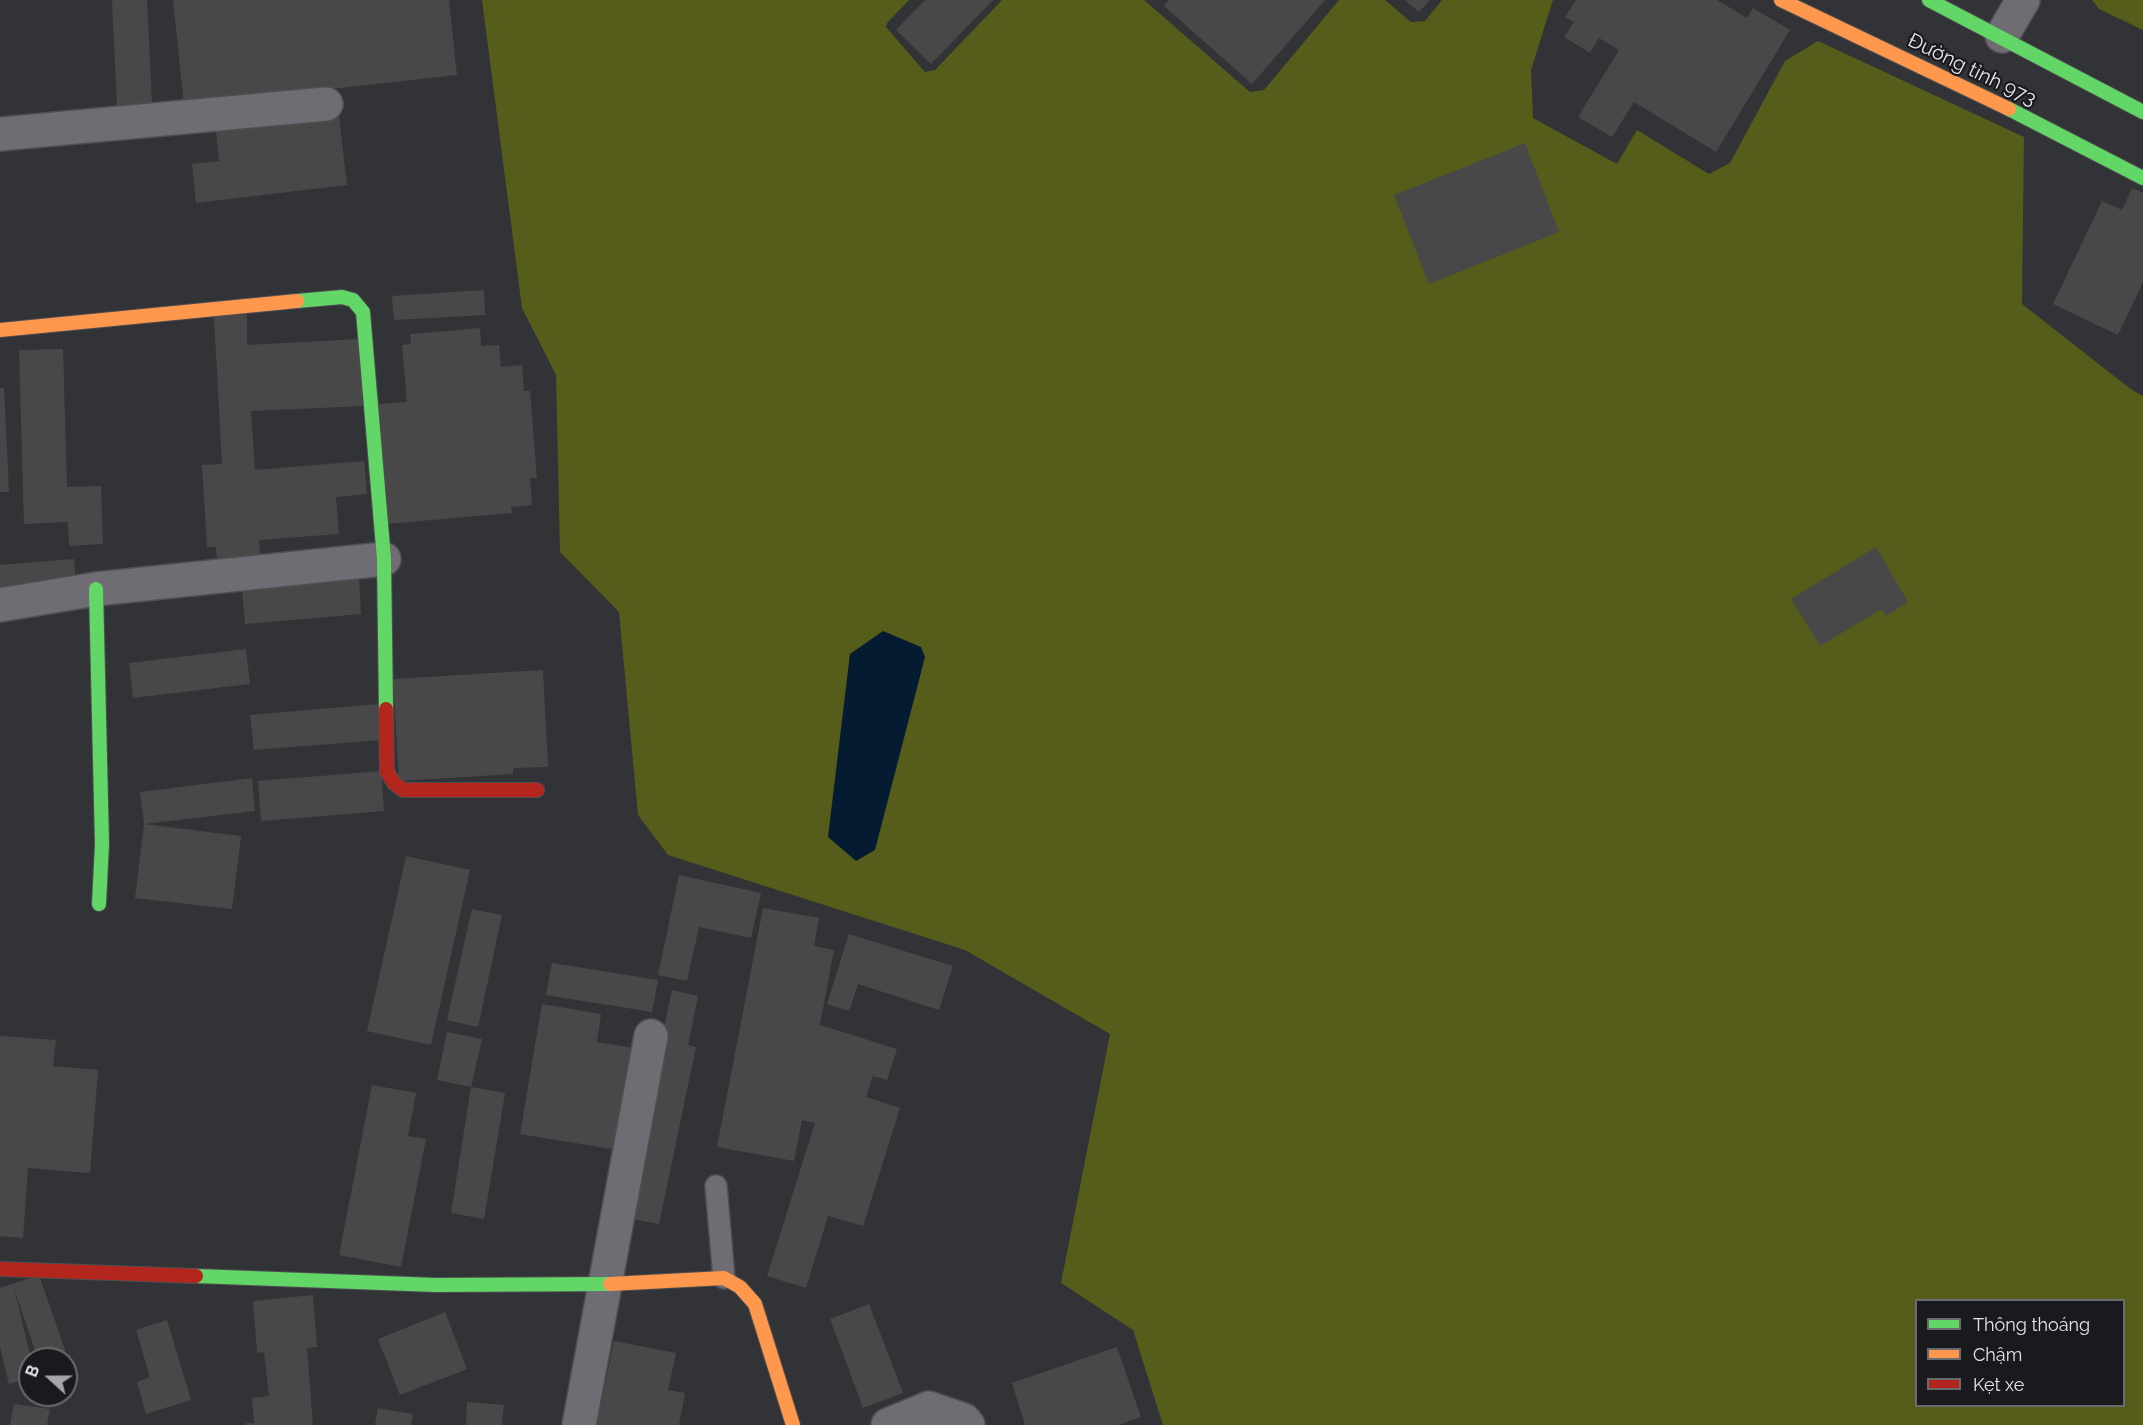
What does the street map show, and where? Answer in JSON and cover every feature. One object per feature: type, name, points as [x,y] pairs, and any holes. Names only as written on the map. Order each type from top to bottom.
[{"type":"street","name":"Đường tỉnh 973","points":[[1781,0],[2003,106],[2143,178]]},
{"type":"street","points":[[1929,0],[2143,112]]},
{"type":"street","points":[[2015,44],[2023,0]]},
{"type":"street","points":[[0,134],[326,104]]},
{"type":"street","points":[[0,330],[342,297],[353,300],[363,312],[384,559],[387,772],[394,783],[403,790],[537,790]]},
{"type":"street","points":[[0,605],[96,589],[384,559]]},
{"type":"street","points":[[96,589],[102,844],[99,904]]},
{"type":"street","points":[[579,1425],[651,1036]]},
{"type":"street","points":[[0,1269],[436,1285],[604,1284],[724,1278],[740,1287],[754,1304],[793,1425]]},
{"type":"street","points":[[888,1425],[929,1408],[963,1420],[968,1425]]},
{"type":"lane","points":[[716,1186],[724,1278]]},
{"type":"green space","points":[[482,0],[909,0],[887,23],[886,27],[925,72],[935,70],[1002,0],[1144,0],[1250,92],[1264,90],[1339,0],[1385,0],[1411,22],[1425,21],[1442,0],[1553,0],[1531,70],[1533,118],[1617,164],[1637,130],[1709,174],[1730,163],[1785,61],[1818,41],[2024,137],[2022,304],[2132,390],[2143,396],[2143,1425],[1163,1425],[1133,1330],[1061,1283],[1110,1034],[965,950],[668,855],[638,815],[619,612],[560,552],[556,375],[522,308]]},
{"type":"green space","points":[[2092,0],[2143,0],[2143,30],[2099,9]]},
{"type":"water","points":[[883,631],[921,647],[925,657],[875,850],[856,861],[828,837],[850,654]]},
{"type":"building","points":[[112,0],[147,0],[152,104],[117,106]]},
{"type":"building","points":[[173,0],[449,0],[457,75],[184,105]]},
{"type":"building","points":[[925,0],[993,0],[931,64],[896,30]]},
{"type":"building","points":[[1169,0],[1325,0],[1252,84],[1164,6]]},
{"type":"building","points":[[1405,0],[1430,0],[1419,12]]},
{"type":"building","points":[[1576,0],[1717,0],[1747,18],[1753,8],[1790,30],[1716,152],[1634,102],[1612,137],[1578,117],[1619,50],[1599,38],[1590,53],[1564,37],[1574,22],[1565,17]]},
{"type":"building","points":[[338,108],[347,185],[196,203],[192,164],[219,161],[215,122]]},
{"type":"building","points":[[1525,143],[1559,232],[1429,284],[1394,195]]},
{"type":"building","points":[[2132,188],[2143,193],[2143,282],[2118,335],[2053,304],[2102,201],[2122,210]]},
{"type":"building","points":[[484,290],[485,315],[394,320],[392,296]]},
{"type":"building","points":[[247,314],[247,345],[360,339],[363,406],[251,411],[255,470],[364,461],[367,494],[336,497],[339,534],[259,540],[261,566],[218,570],[216,547],[207,547],[202,465],[222,464],[214,316]]},
{"type":"building","points":[[480,328],[481,346],[499,345],[501,367],[522,365],[524,391],[530,391],[537,478],[530,478],[532,505],[511,507],[512,513],[386,524],[376,404],[407,402],[402,345],[411,344],[410,334]]},
{"type":"building","points":[[63,349],[67,487],[101,486],[103,544],[69,546],[68,522],[24,524],[19,350]]},
{"type":"building","points":[[0,388],[4,388],[9,492],[0,492]]},
{"type":"building","points":[[1876,547],[1908,602],[1886,616],[1882,609],[1820,646],[1791,599]]},
{"type":"building","points":[[74,559],[76,584],[0,590],[0,565]]},
{"type":"building","points":[[359,579],[361,614],[245,624],[242,588]]},
{"type":"building","points":[[246,649],[250,684],[133,698],[129,663]]},
{"type":"building","points":[[543,670],[548,767],[513,768],[513,774],[399,781],[393,679]]},
{"type":"building","points":[[378,704],[381,740],[254,750],[250,715]]},
{"type":"building","points":[[381,771],[384,811],[261,821],[258,781]]},
{"type":"building","points":[[252,778],[255,811],[144,824],[140,792]]},
{"type":"building","points":[[144,824],[241,836],[232,909],[135,898]]},
{"type":"building","points":[[406,856],[470,870],[431,1045],[367,1031]]},
{"type":"building","points":[[679,875],[761,893],[751,938],[699,927],[687,981],[658,975]]},
{"type":"building","points":[[763,908],[819,918],[814,946],[834,950],[820,1025],[897,1049],[887,1080],[873,1076],[866,1097],[900,1108],[863,1226],[828,1216],[806,1288],[767,1276],[815,1123],[802,1120],[794,1161],[717,1147]]},
{"type":"building","points":[[472,909],[502,915],[478,1027],[447,1020]]},
{"type":"building","points":[[849,934],[953,966],[939,1010],[858,984],[849,1011],[827,1004]]},
{"type":"building","points":[[552,963],[658,980],[652,1012],[546,995]]},
{"type":"building","points":[[672,990],[698,996],[688,1045],[696,1047],[659,1224],[623,1217]]},
{"type":"building","points":[[542,1004],[601,1014],[597,1042],[641,1049],[624,1151],[520,1134]]},
{"type":"building","points":[[447,1032],[482,1039],[471,1087],[437,1080]]},
{"type":"building","points":[[0,1036],[56,1040],[53,1066],[98,1070],[90,1173],[28,1168],[23,1238],[0,1236]]},
{"type":"building","points":[[372,1085],[416,1093],[408,1136],[426,1139],[401,1267],[339,1255]]},
{"type":"building","points":[[471,1087],[505,1093],[484,1219],[451,1213]]},
{"type":"building","points":[[39,1275],[64,1347],[34,1347],[14,1288],[28,1347],[18,1347],[18,1381],[9,1384],[0,1347],[0,1288]]},
{"type":"building","points":[[313,1295],[317,1347],[307,1348],[313,1425],[246,1425],[246,1423],[254,1423],[252,1398],[269,1396],[264,1352],[257,1353],[253,1301]]},
{"type":"building","points":[[869,1304],[903,1393],[863,1408],[830,1319]]},
{"type":"building","points":[[445,1312],[467,1369],[400,1395],[378,1339]]},
{"type":"building","points":[[167,1320],[191,1400],[146,1414],[137,1382],[150,1377],[136,1330]]},
{"type":"building","points":[[614,1341],[676,1353],[668,1390],[685,1393],[679,1425],[597,1425]]},
{"type":"building","points":[[1117,1347],[1141,1417],[1118,1425],[1025,1425],[1012,1383]]},
{"type":"building","points":[[467,1402],[504,1405],[502,1425],[466,1425]]},
{"type":"building","points":[[14,1404],[18,1405],[18,1407],[50,1409],[47,1425],[10,1425]]},
{"type":"building","points":[[378,1408],[413,1414],[411,1425],[375,1425]]},
{"type":"traffic: fast","points":[[1929,0],[2143,112]]},
{"type":"traffic: fast","points":[[2009,109],[2143,178]]},
{"type":"traffic: fast","points":[[297,301],[342,297],[353,300],[363,312],[384,559],[386,709]]},
{"type":"traffic: fast","points":[[96,589],[102,844],[99,904]]},
{"type":"traffic: fast","points":[[196,1276],[436,1285],[610,1284]]},
{"type":"traffic: slow","points":[[1781,0],[2009,109]]},
{"type":"traffic: slow","points":[[0,330],[297,301]]},
{"type":"traffic: slow","points":[[610,1284],[724,1278],[740,1287],[755,1304],[793,1425]]},
{"type":"traffic: jam","points":[[386,709],[387,772],[394,783],[403,790],[537,790]]},
{"type":"traffic: jam","points":[[0,1269],[196,1276]]}]
